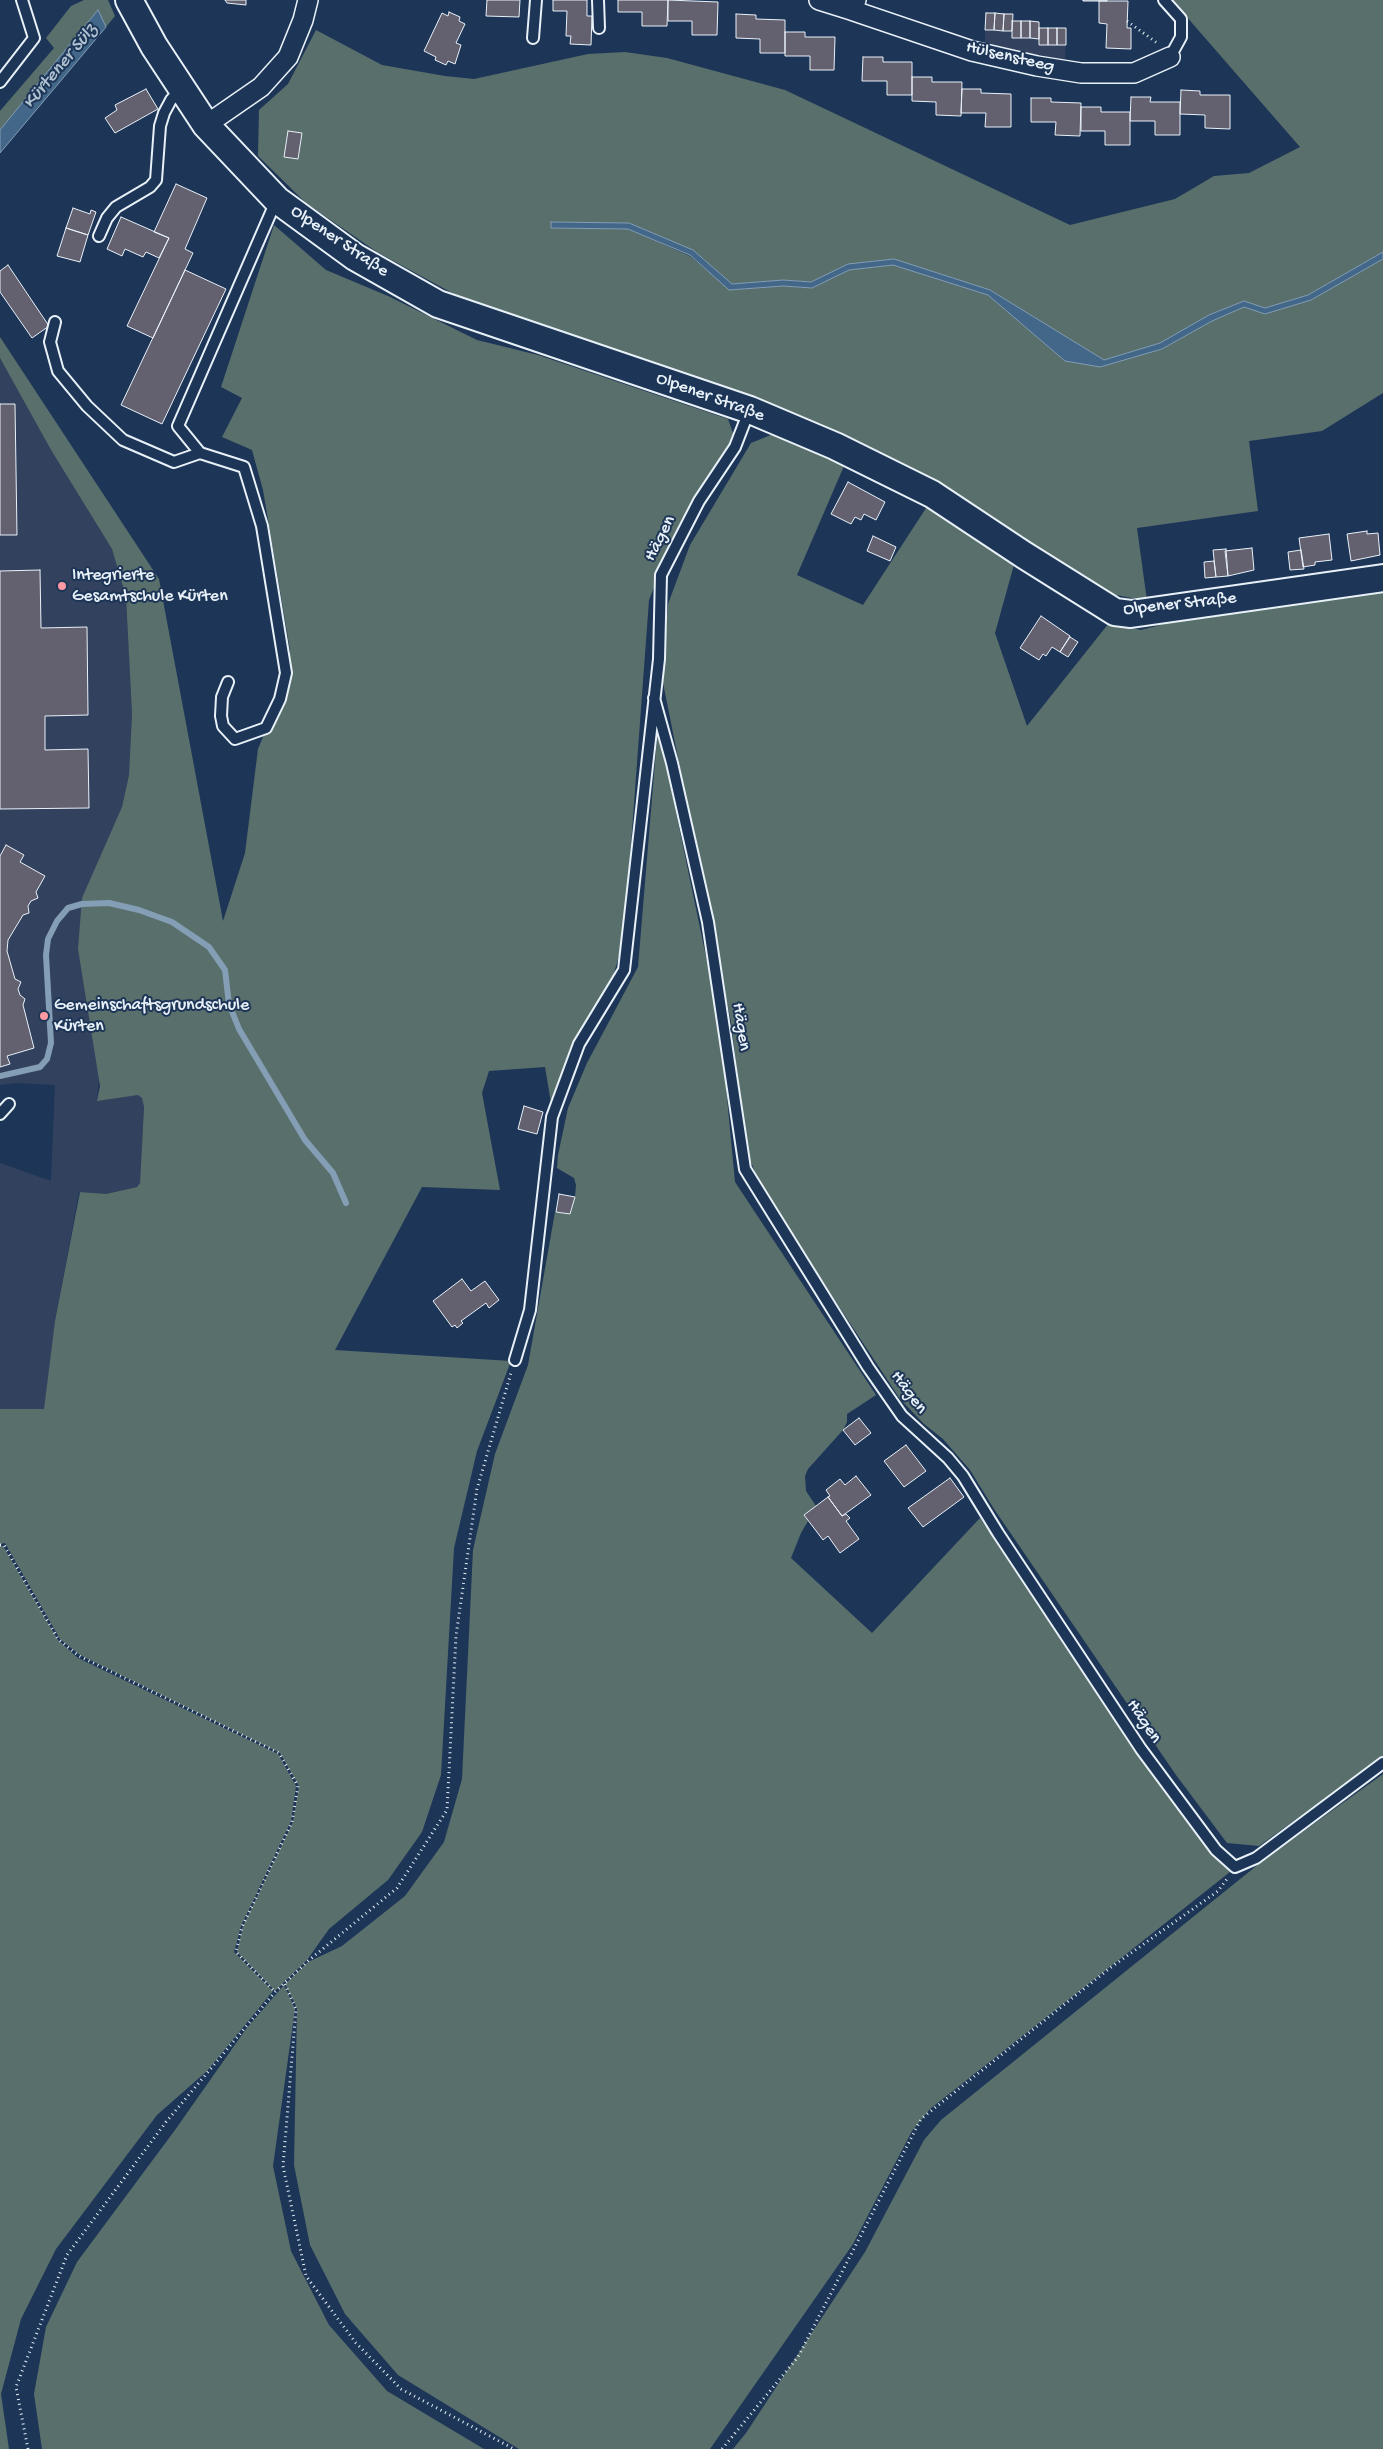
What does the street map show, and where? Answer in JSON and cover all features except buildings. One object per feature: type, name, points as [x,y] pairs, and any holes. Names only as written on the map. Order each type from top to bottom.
[{"type":"street","name":"Olpener Straße","points":[[130,0],[154,46],[206,125],[277,200],[355,257],[438,304],[750,410],[835,446],[932,494],[1114,612],[1132,614],[1383,578]]},
{"type":"street","points":[[206,125],[262,87],[288,57],[303,20],[308,0]]},
{"type":"street","name":"Hülsensteeg","points":[[819,0],[853,5],[972,51],[1037,66],[1081,73],[1134,73],[1170,57]]},
{"type":"lane","points":[[0,82],[34,38],[22,0]]},
{"type":"lane","points":[[533,38],[536,0]]},
{"type":"lane","points":[[598,0],[599,28]]},
{"type":"lane","points":[[1164,0],[1181,19],[1181,37],[1170,57]]},
{"type":"lane","points":[[99,236],[116,207],[150,187],[156,180],[160,126],[164,112],[171,100],[182,88]]},
{"type":"lane","points":[[228,682],[222,697],[221,716],[223,726],[235,739],[266,728],[280,699],[286,673],[262,526],[244,467],[200,453],[178,426],[277,200]]},
{"type":"lane","points":[[55,322],[50,342],[58,370],[87,406],[123,440],[174,462],[200,453]]},
{"type":"lane","name":"Hägen","points":[[515,1360],[530,1310],[552,1117],[579,1044],[624,970],[659,660],[661,575],[699,501],[735,447],[750,410]]},
{"type":"lane","name":"Hägen","points":[[654,698],[672,763],[708,922],[745,1169],[863,1359],[902,1416],[948,1458],[963,1476],[998,1533],[1141,1749],[1216,1850],[1236,1868]]},
{"type":"lane","points":[[0,1114],[9,1104]]},
{"type":"lane","points":[[1236,1868],[1256,1858],[1383,1763]]},
{"type":"path","points":[[1127,21],[1152,39],[1170,57]]},
{"type":"path","points":[[28,2449],[16,2387],[67,2256],[166,2122],[275,1992],[308,1961],[397,1888],[447,1810],[456,1636],[476,1489],[515,1360]]},
{"type":"path","points":[[0,1545],[4,1545],[58,1639],[79,1656],[279,1753],[298,1786],[292,1822],[242,1927],[236,1952],[275,1992]]},
{"type":"path","points":[[722,2449],[798,2357],[922,2120],[1110,1968],[1218,1891],[1236,1868]]},
{"type":"path","points":[[284,1984],[296,2009],[283,2166],[306,2276],[356,2343],[402,2390],[514,2449]]},
{"type":"shaded area","points":[[985,13],[1013,13],[1013,21],[1039,21],[1040,28],[1066,29],[1065,60],[1017,51],[985,42]]},
{"type":"shaded area","points":[[0,358],[51,450],[112,549],[126,597],[132,714],[129,775],[122,807],[97,1100],[138,1095],[142,1098],[144,1107],[140,1183],[137,1187],[106,1194],[79,1192],[55,1321],[44,1410],[0,1409],[0,1163],[51,1181],[55,1085],[17,1083],[0,1085]]},
{"type":"green space","points":[[84,0],[108,0],[115,16],[106,27],[98,10],[0,130],[0,111],[54,48],[46,38],[71,6]]},
{"type":"green space","points":[[1172,0],[1383,0],[1383,252],[1308,295],[1265,308],[1244,301],[1209,315],[1160,343],[1104,360],[990,290],[894,259],[848,264],[811,282],[783,280],[732,284],[693,250],[629,223],[551,222],[551,228],[628,229],[690,256],[730,290],[783,286],[812,288],[849,270],[893,265],[988,295],[1065,361],[1100,367],[1162,349],[1212,321],[1244,307],[1265,314],[1311,300],[1383,259],[1383,393],[1322,431],[1249,441],[1258,511],[1137,528],[1147,601],[1111,594],[941,486],[853,439],[753,399],[491,310],[454,294],[377,252],[306,203],[258,156],[259,110],[288,84],[316,30],[382,65],[474,79],[588,54],[625,52],[667,58],[785,90],[1070,225],[1175,199],[1214,176],[1249,173],[1300,147]]},
{"type":"green space","points":[[274,225],[326,270],[388,296],[477,340],[538,355],[728,419],[734,436],[674,537],[649,600],[624,939],[611,983],[570,1054],[551,1103],[545,1067],[489,1071],[482,1093],[500,1190],[422,1187],[335,1350],[511,1361],[477,1451],[454,1548],[441,1775],[422,1832],[388,1880],[329,1929],[307,1960],[275,1991],[237,1952],[243,1926],[293,1822],[299,1786],[280,1753],[80,1655],[60,1639],[5,1543],[0,1544],[0,1409],[44,1409],[55,1321],[80,1192],[106,1194],[137,1187],[140,1183],[144,1107],[142,1098],[138,1095],[97,1101],[100,1086],[78,949],[82,898],[122,807],[129,775],[132,714],[126,597],[112,549],[51,450],[0,358],[0,337],[159,579],[223,921],[245,853],[258,749],[286,681],[290,650],[263,490],[252,450],[222,437],[242,398],[221,387]]},
{"type":"green space","points":[[773,434],[847,459],[797,575],[863,605],[930,502],[1015,561],[995,633],[1027,726],[1109,623],[1141,630],[1196,616],[1383,592],[1383,1757],[1259,1846],[1227,1843],[1176,1775],[994,1509],[970,1470],[943,1439],[924,1424],[900,1399],[762,1190],[747,1152],[731,1022],[662,678],[668,604],[690,545],[751,443]]},
{"type":"green space","points":[[658,726],[720,1024],[735,1182],[876,1395],[847,1414],[847,1422],[843,1430],[808,1469],[805,1476],[806,1491],[816,1506],[804,1515],[808,1521],[791,1558],[872,1633],[980,1518],[1162,1784],[1230,1872],[930,2109],[912,2131],[853,2244],[710,2449],[519,2449],[398,2375],[345,2314],[310,2245],[294,2165],[297,2008],[285,1984],[308,1962],[342,1946],[405,1896],[444,1842],[462,1779],[473,1550],[495,1454],[528,1365],[555,1212],[570,1214],[575,1197],[576,1185],[574,1178],[557,1168],[568,1108],[587,1063],[638,967]]},
{"type":"green space","points":[[0,1546],[3,1546],[58,1640],[78,1658],[278,1754],[296,1786],[291,1821],[241,1926],[234,1952],[273,1991],[207,2071],[157,2115],[56,2249],[21,2319],[1,2394],[9,2449],[0,2449]]},
{"type":"green space","points":[[1383,1774],[1383,2449],[733,2449],[746,2433],[865,2252],[924,2140],[941,2120],[1265,1859]]},
{"type":"green space","points":[[284,1985],[295,2009],[273,2166],[291,2251],[329,2325],[387,2391],[484,2449],[42,2449],[34,2394],[46,2327],[77,2262],[175,2130],[246,2029]]},
{"type":"water","name":"Kürtener Sülz","points":[[98,10],[106,27],[0,153],[0,130]]},
{"type":"water","points":[[551,222],[629,223],[693,250],[732,284],[783,280],[811,282],[848,264],[894,259],[990,290],[1104,360],[1160,343],[1209,315],[1244,301],[1265,308],[1308,295],[1383,252],[1383,259],[1311,300],[1265,314],[1244,307],[1212,321],[1162,349],[1100,367],[1065,361],[988,295],[893,265],[849,270],[812,288],[783,286],[729,290],[690,255],[628,229],[551,228]]},
{"type":"waterway","points":[[0,1076],[40,1067],[47,1059],[51,1043],[46,955],[48,939],[57,921],[68,908],[82,904],[109,903],[139,910],[172,922],[209,947],[225,970],[229,1004],[239,1029],[305,1140],[333,1173],[346,1203]]},
{"type":"place","name":"Integrierte Gesamtschule Kürten","points":[[62,586]]},
{"type":"place","name":"Gemeinschaftsgrundschule Kürten","points":[[44,1016]]}]
